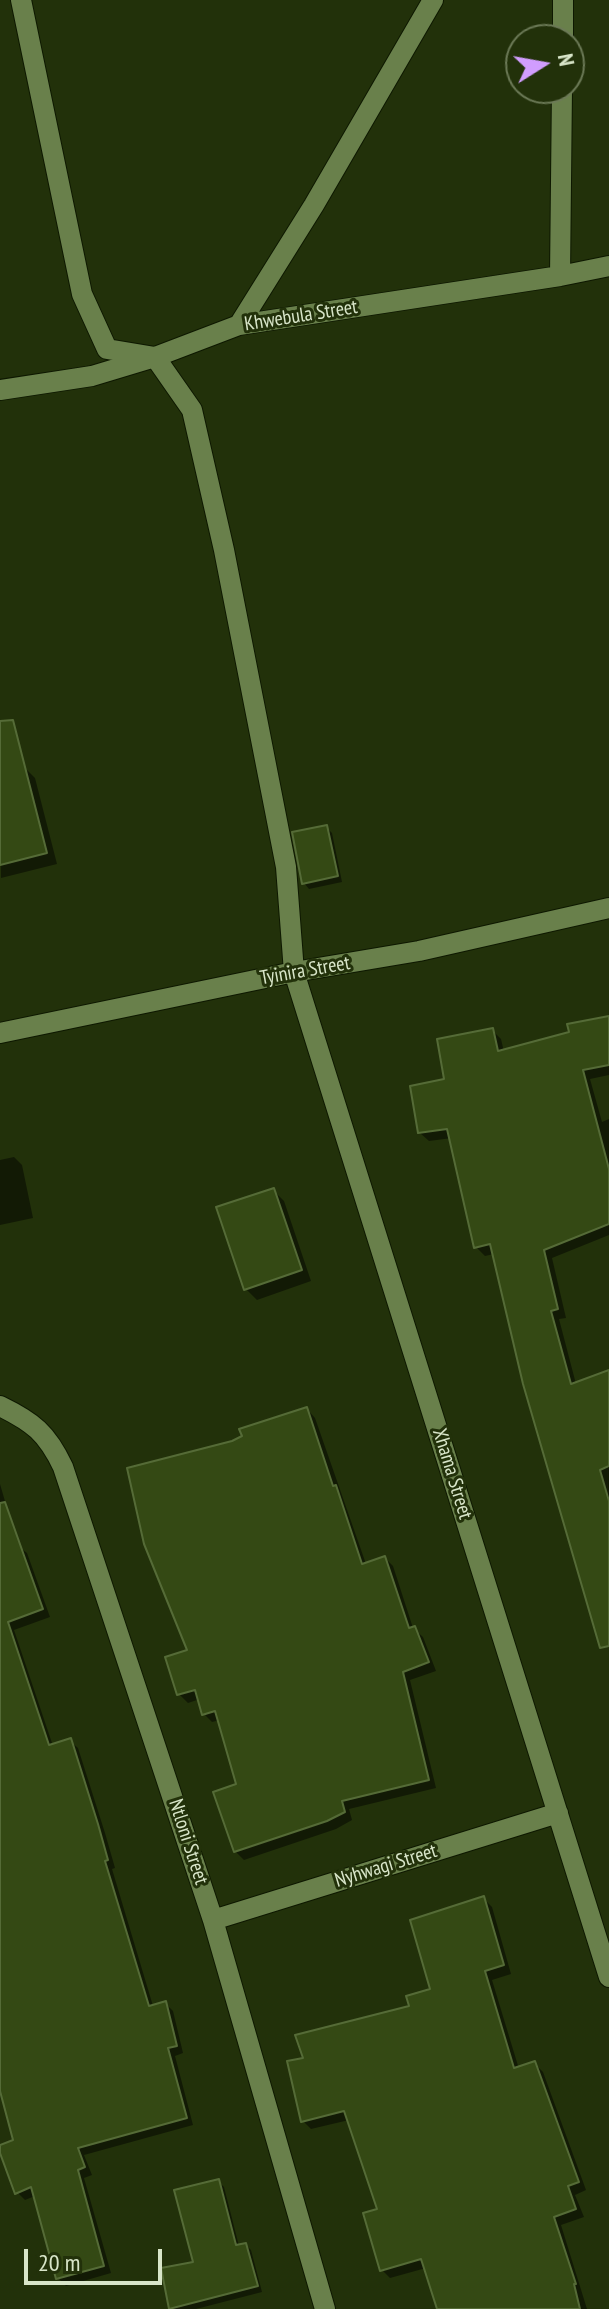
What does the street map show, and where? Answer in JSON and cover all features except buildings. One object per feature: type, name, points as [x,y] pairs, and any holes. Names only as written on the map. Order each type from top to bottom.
[{"type":"street","points":[[21,0],[82,294],[107,349],[155,357]]},
{"type":"street","points":[[239,325],[314,205],[433,0]]},
{"type":"street","points":[[563,0],[563,24]]},
{"type":"street","points":[[560,276],[562,104]]},
{"type":"street","name":"Khwebula Street","points":[[0,390],[92,376],[155,357],[239,325],[609,266]]},
{"type":"street","name":"Xhama Street","points":[[155,357],[192,410],[224,550],[286,867],[294,972],[609,1977]]},
{"type":"street","name":"Tyinira Street","points":[[0,1033],[294,972],[419,951],[609,908]]},
{"type":"street","name":"Ntloni Street","points":[[0,1406],[27,1419],[51,1442],[63,1467],[213,1920],[325,2309]]},
{"type":"street","name":"Nyhwagi Street","points":[[213,1920],[558,1813]]}]
